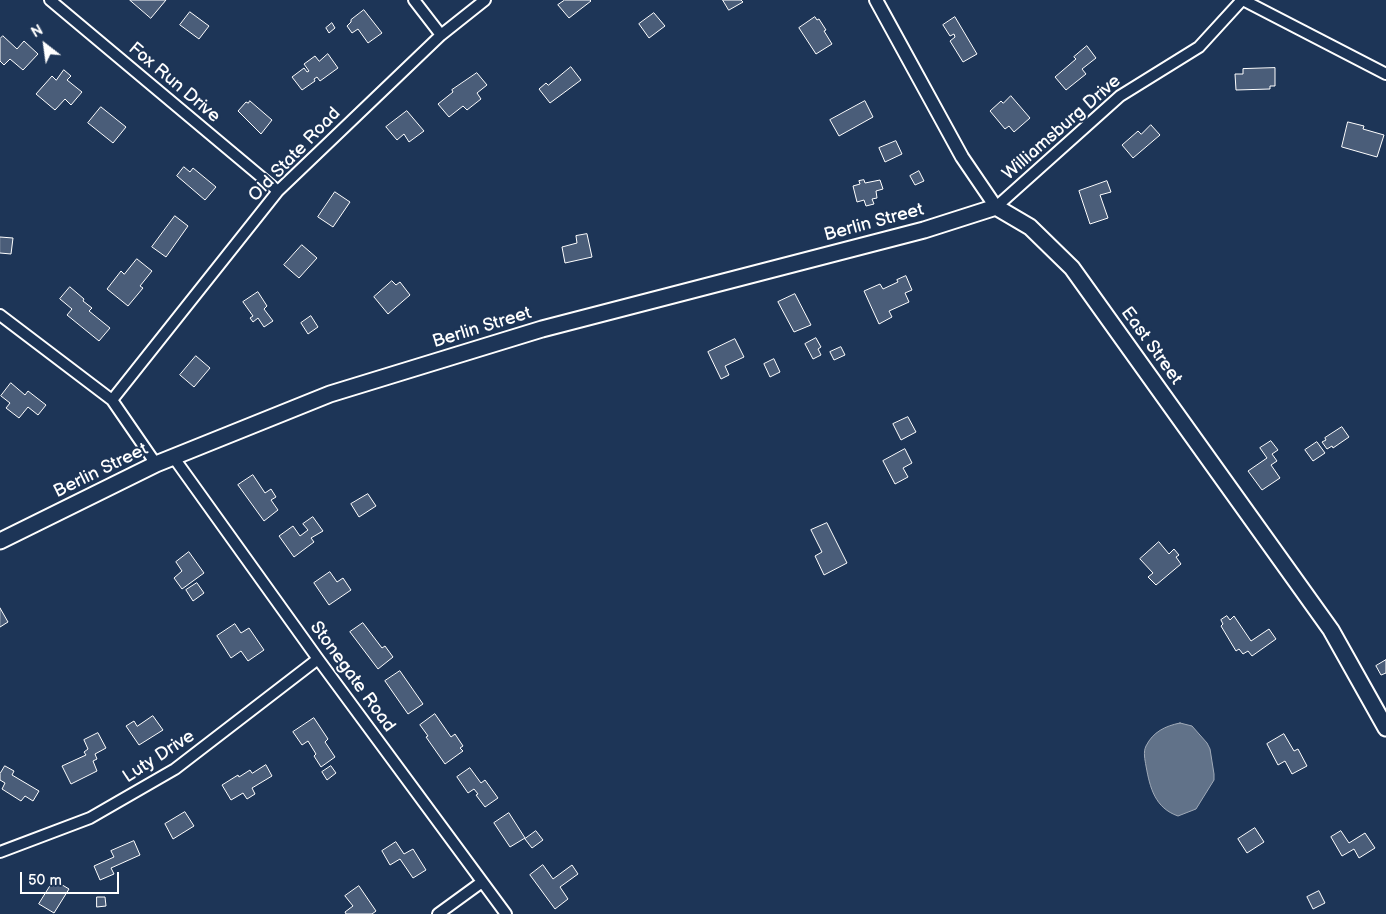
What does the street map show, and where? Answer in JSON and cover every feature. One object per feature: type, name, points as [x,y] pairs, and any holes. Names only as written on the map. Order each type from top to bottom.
[{"type":"main road","name":"Berlin Street","points":[[0,541],[156,464],[330,394],[533,332],[924,230],[996,207]]},
{"type":"main road","name":"East Street","points":[[996,207],[1030,227],[1072,268],[1331,630],[1386,728]]},
{"type":"street","name":"Fox Run Drive","points":[[50,0],[278,191]]},
{"type":"street","points":[[414,0],[441,35]]},
{"type":"street","name":"Old State Road","points":[[112,400],[278,191],[441,35],[485,0]]},
{"type":"street","name":"East Street","points":[[876,0],[962,157],[996,207]]},
{"type":"street","points":[[1242,0],[1386,74]]},
{"type":"street","name":"Williamsburg Drive","points":[[996,207],[1120,96],[1199,47],[1242,0]]},
{"type":"street","points":[[0,315],[112,400],[156,464]]},
{"type":"street","name":"Stonegate Road","points":[[174,458],[318,659],[506,914]]},
{"type":"street","name":"Luty Drive","points":[[0,852],[90,818],[175,770],[318,659]]},
{"type":"street","points":[[438,914],[482,882]]},
{"type":"water","points":[[1180,723],[1192,726],[1207,743],[1210,749],[1214,780],[1196,809],[1178,816],[1164,808],[1155,796],[1149,782],[1144,753],[1149,741],[1156,733],[1164,728]]},
{"type":"building","points":[[130,0],[166,0],[151,18]]},
{"type":"building","points":[[565,0],[591,1],[569,18],[558,5]]},
{"type":"building","points":[[723,0],[741,0],[743,2],[729,10]]},
{"type":"building","points":[[364,10],[382,33],[368,43],[358,29],[352,33],[347,26],[351,20]]},
{"type":"building","points":[[190,12],[209,26],[199,39],[180,25]]},
{"type":"building","points":[[654,13],[665,26],[649,38],[639,24]]},
{"type":"building","points":[[815,17],[817,20],[819,19],[826,30],[824,31],[832,44],[816,54],[799,28]]},
{"type":"building","points":[[955,17],[977,54],[963,62],[950,41],[955,37],[954,34],[950,36],[943,25]]},
{"type":"building","points":[[332,23],[335,28],[329,33],[326,28]]},
{"type":"building","points":[[3,36],[17,49],[24,41],[38,54],[23,70],[10,59],[4,65],[0,61],[0,39]]},
{"type":"building","points":[[1087,46],[1096,58],[1082,69],[1086,74],[1066,90],[1055,77],[1076,59],[1074,57]]},
{"type":"building","points":[[328,54],[338,68],[320,81],[317,77],[314,79],[315,81],[302,90],[292,77],[304,68],[307,72],[309,71],[304,64],[315,56],[319,61]]},
{"type":"building","points":[[571,67],[581,80],[550,103],[539,89],[546,83],[548,85]]},
{"type":"building","points":[[1275,68],[1275,86],[1270,86],[1270,89],[1236,90],[1235,74],[1243,74],[1243,69]]},
{"type":"building","points":[[64,70],[71,76],[67,80],[82,92],[71,105],[65,99],[55,110],[36,94],[52,76],[56,80]]},
{"type":"building","points":[[477,73],[487,85],[477,93],[481,99],[467,110],[463,106],[449,117],[438,104],[453,92],[452,90]]},
{"type":"building","points":[[1011,96],[1030,118],[1014,132],[1009,126],[1005,129],[990,111],[1001,101],[1003,103]]},
{"type":"building","points":[[250,101],[272,120],[261,134],[238,111],[246,102]]},
{"type":"building","points":[[865,101],[873,117],[839,136],[830,120]]},
{"type":"building","points":[[101,107],[126,127],[113,143],[88,123]]},
{"type":"building","points":[[407,111],[424,131],[409,142],[404,134],[397,140],[386,127]]},
{"type":"building","points":[[1348,122],[1364,126],[1363,129],[1384,135],[1377,157],[1342,147]]},
{"type":"building","points":[[1151,125],[1160,135],[1133,158],[1122,145],[1138,131],[1141,134]]},
{"type":"building","points":[[896,141],[902,154],[885,162],[879,148]]},
{"type":"building","points":[[184,167],[190,172],[193,168],[216,187],[205,200],[177,176]]},
{"type":"building","points":[[919,171],[924,181],[915,185],[910,176]]},
{"type":"building","points":[[864,180],[865,183],[880,180],[883,189],[876,191],[877,198],[872,199],[874,204],[866,206],[864,200],[857,202],[853,186],[860,184],[859,181]]},
{"type":"building","points":[[1107,181],[1111,192],[1100,195],[1108,218],[1090,224],[1079,191]]},
{"type":"building","points":[[335,192],[350,202],[333,227],[318,217]]},
{"type":"building","points":[[175,216],[188,226],[166,257],[152,247]]},
{"type":"building","points":[[587,234],[592,257],[565,263],[562,247],[577,243],[576,236]]},
{"type":"building","points":[[0,237],[13,238],[11,254],[0,253]]},
{"type":"building","points":[[302,245],[317,258],[299,278],[284,265]]},
{"type":"building","points":[[137,259],[152,271],[140,286],[143,288],[128,306],[107,289],[121,271],[124,274]]},
{"type":"building","points":[[906,276],[912,290],[905,293],[909,302],[889,311],[892,317],[879,324],[864,291],[880,284],[883,289]]},
{"type":"building","points":[[392,281],[396,285],[400,282],[410,295],[388,314],[374,297]]},
{"type":"building","points":[[70,287],[92,308],[89,311],[110,328],[99,341],[67,315],[72,309],[60,299]]},
{"type":"building","points":[[258,292],[267,306],[264,309],[273,321],[264,327],[258,318],[253,322],[250,318],[253,316],[243,302]]},
{"type":"building","points":[[795,294],[811,325],[794,332],[778,302]]},
{"type":"building","points":[[311,316],[318,327],[308,334],[301,323]]},
{"type":"building","points":[[816,338],[821,347],[818,349],[821,355],[813,359],[805,344]]},
{"type":"building","points":[[735,339],[744,357],[725,366],[729,375],[721,379],[708,352]]},
{"type":"building","points":[[841,347],[845,355],[834,360],[830,352]]},
{"type":"building","points":[[196,356],[210,368],[194,387],[180,375]]},
{"type":"building","points":[[774,359],[780,372],[770,377],[764,364]]},
{"type":"building","points":[[11,383],[25,395],[28,391],[46,405],[38,415],[28,407],[19,418],[6,408],[10,403],[1,396]]},
{"type":"building","points":[[908,417],[916,432],[901,440],[893,424]]},
{"type":"building","points":[[1342,427],[1349,437],[1333,448],[1332,446],[1327,449],[1322,442]]},
{"type":"building","points":[[1271,441],[1278,450],[1272,454],[1277,461],[1271,465],[1280,478],[1262,490],[1248,471],[1267,458],[1260,448]]},
{"type":"building","points":[[1317,442],[1325,453],[1313,461],[1305,450]]},
{"type":"building","points":[[905,449],[912,463],[903,468],[908,477],[895,484],[883,461]]},
{"type":"building","points":[[253,475],[265,493],[271,489],[276,497],[271,500],[278,510],[264,521],[238,485]]},
{"type":"building","points":[[368,494],[376,506],[359,517],[351,504]]},
{"type":"building","points":[[313,517],[323,531],[311,538],[314,542],[294,557],[279,536],[293,526],[300,536],[308,530],[303,524]]},
{"type":"building","points":[[827,523],[847,563],[824,575],[815,556],[822,552],[811,530]]},
{"type":"building","points":[[1159,542],[1169,554],[1174,549],[1179,555],[1176,557],[1181,564],[1156,585],[1148,577],[1153,573],[1140,559]]},
{"type":"building","points":[[189,552],[204,573],[182,589],[174,578],[182,571],[176,562]]},
{"type":"building","points":[[330,572],[337,582],[343,578],[351,590],[329,605],[314,583]]},
{"type":"building","points":[[197,583],[204,593],[193,601],[186,590]]},
{"type":"building","points":[[0,608],[8,622],[0,627]]},
{"type":"building","points":[[1227,616],[1230,620],[1234,616],[1251,641],[1269,629],[1276,639],[1252,656],[1248,651],[1243,654],[1239,649],[1236,651],[1221,626],[1223,624],[1221,620]]},
{"type":"building","points":[[363,623],[382,648],[385,646],[393,657],[378,669],[350,632]]},
{"type":"building","points":[[235,624],[241,633],[249,628],[264,650],[248,661],[241,651],[231,658],[217,636]]},
{"type":"building","points":[[1386,660],[1386,673],[1381,675],[1376,666]]},
{"type":"building","points":[[400,671],[423,704],[408,714],[385,681]]},
{"type":"building","points":[[435,714],[451,737],[455,734],[463,746],[460,748],[463,751],[445,764],[420,725]]},
{"type":"building","points":[[153,716],[163,730],[139,745],[126,726],[134,721],[137,726]]},
{"type":"building","points":[[314,718],[328,739],[325,742],[335,757],[321,767],[308,741],[302,745],[293,732]]},
{"type":"building","points":[[98,733],[106,748],[95,754],[97,759],[93,761],[97,771],[71,784],[62,766],[86,755],[84,752],[88,749],[84,740]]},
{"type":"building","points":[[1284,734],[1294,751],[1298,749],[1307,766],[1292,774],[1285,761],[1278,765],[1267,744]]},
{"type":"building","points":[[266,765],[272,776],[252,788],[255,794],[247,799],[243,793],[231,800],[222,785],[238,775],[239,777],[250,770],[252,773]]},
{"type":"building","points":[[5,766],[14,771],[12,775],[39,791],[33,801],[25,796],[21,801],[2,789],[5,783],[0,780],[0,774]]},
{"type":"building","points":[[331,766],[336,773],[327,780],[322,772]]},
{"type":"building","points":[[470,768],[481,783],[485,780],[498,798],[485,807],[474,789],[468,793],[457,777]]},
{"type":"building","points":[[185,812],[194,826],[173,839],[165,824]]},
{"type":"building","points":[[509,813],[525,838],[510,847],[494,823]]},
{"type":"building","points":[[1255,828],[1264,842],[1247,853],[1238,839]]},
{"type":"building","points":[[536,831],[543,840],[532,848],[525,839]]},
{"type":"building","points":[[1341,831],[1349,843],[1365,833],[1375,848],[1359,858],[1354,849],[1342,856],[1331,837]]},
{"type":"building","points":[[134,841],[140,855],[111,868],[114,874],[100,880],[94,866],[114,857],[111,851]]},
{"type":"building","points":[[396,842],[404,854],[413,849],[426,870],[413,878],[400,859],[390,865],[382,851]]},
{"type":"building","points":[[543,865],[553,879],[572,865],[578,874],[560,887],[568,899],[555,909],[530,875]]},
{"type":"building","points":[[54,880],[69,889],[54,913],[39,904]]},
{"type":"building","points":[[359,886],[376,911],[372,914],[346,914],[345,912],[353,906],[345,896]]},
{"type":"building","points":[[1319,891],[1325,903],[1313,909],[1307,897]]},
{"type":"building","points":[[97,897],[105,897],[106,906],[97,907]]}]
